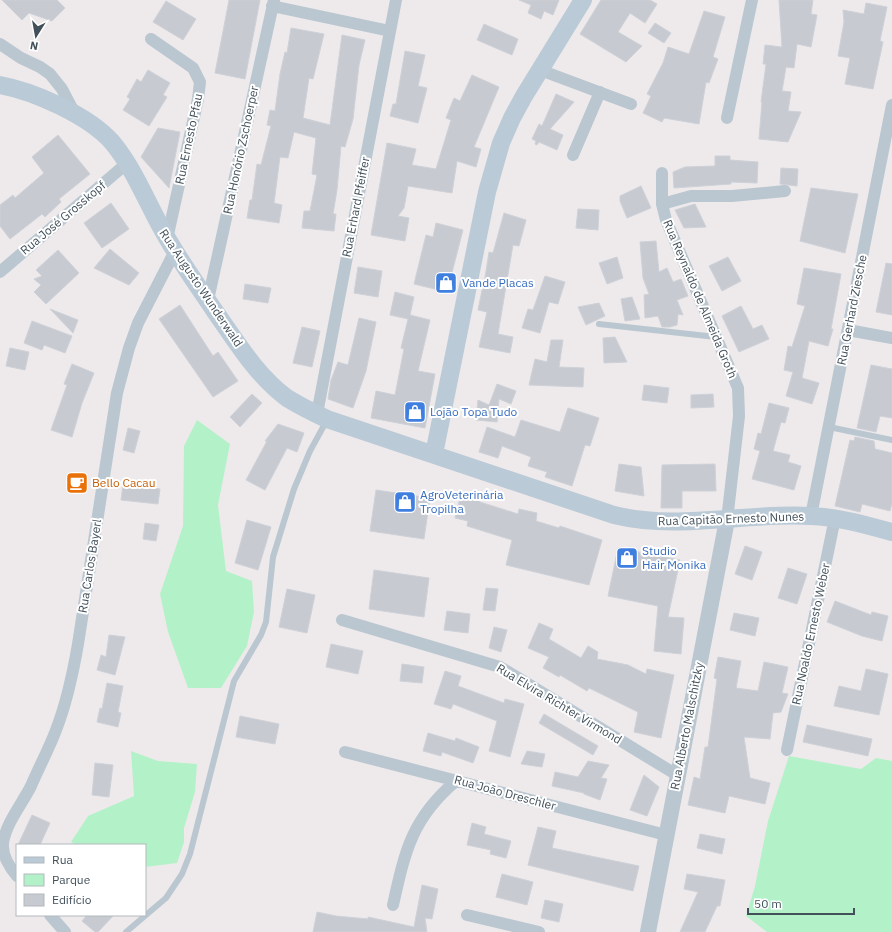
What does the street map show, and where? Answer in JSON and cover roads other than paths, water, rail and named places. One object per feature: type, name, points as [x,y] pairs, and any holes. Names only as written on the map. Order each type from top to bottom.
[{"type":"main road","points":[[434,454],[492,172],[512,118],[583,0]]},
{"type":"main road","name":"Rua Augusto Wunderwald","points":[[0,85],[23,91],[76,115],[111,142],[126,164],[171,245],[208,300],[258,371],[287,397],[322,416],[434,454]]},
{"type":"main road","name":"Rua Capitão Ernesto Nunes","points":[[434,454],[632,520],[672,522],[811,516],[835,518],[892,532]]},
{"type":"street","name":"Rua Erhard Pfeiffer","points":[[322,416],[353,221],[396,0]]},
{"type":"street","points":[[727,118],[752,0]]},
{"type":"street","points":[[273,3],[390,31]]},
{"type":"street","name":"Rua Honório Zschoerper","points":[[208,300],[273,3]]},
{"type":"street","name":"Rua Ernesto Pfau","points":[[151,39],[193,68],[200,82],[171,245]]},
{"type":"street","points":[[0,44],[21,58],[40,66],[50,74],[62,88],[76,115]]},
{"type":"street","points":[[540,70],[631,104]]},
{"type":"street","points":[[573,155],[600,92]]},
{"type":"street","name":"Rua Gerhard Ziesche","points":[[811,516],[828,427],[889,136],[892,105]]},
{"type":"street","name":"Rua José Grosskopf","points":[[0,272],[126,164]]},
{"type":"street","name":"Rua Reynaldo de Almeida Groth","points":[[662,173],[662,204],[670,233],[735,378],[739,398],[727,520]]},
{"type":"street","points":[[662,204],[690,196],[732,196],[785,191]]},
{"type":"street","name":"Rua Carlos Bayerl","points":[[16,874],[5,858],[3,844],[9,826],[26,796],[56,731],[73,675],[117,393],[129,348],[138,323],[171,245]]},
{"type":"street","points":[[848,330],[892,338]]},
{"type":"street","name":"Rua Noaldo Ernesto Weber","points":[[787,750],[835,518]]},
{"type":"street","name":"Rua Alberto Malschitzky","points":[[648,932],[727,520]]},
{"type":"street","name":"Rua Elvira Richter Virmond","points":[[342,620],[500,667],[677,775]]},
{"type":"street","name":"Rua João Dreschler","points":[[345,752],[666,835]]},
{"type":"street","points":[[393,905],[406,852],[418,824],[442,792],[456,781]]},
{"type":"street","points":[[467,914],[538,932]]},
{"type":"street","points":[[51,916],[65,932]]},
{"type":"lane","points":[[599,324],[716,337]]},
{"type":"lane","points":[[146,915],[166,898],[182,874],[190,854],[234,681],[261,635],[266,622],[273,557],[292,496],[322,416]]},
{"type":"lane","points":[[828,427],[892,440]]},
{"type":"lane","points":[[126,932],[145,916]]},
{"type":"place","name":"Vande Placas","points":[[446,283]]},
{"type":"place","name":"Lojão Topa Tudo","points":[[415,412]]},
{"type":"place","name":"Bello Cacau","points":[[77,483]]},
{"type":"place","name":"AgroVeterinária Tropilha","points":[[405,502]]},
{"type":"place","name":"Studio Hair Monika","points":[[627,558]]}]
